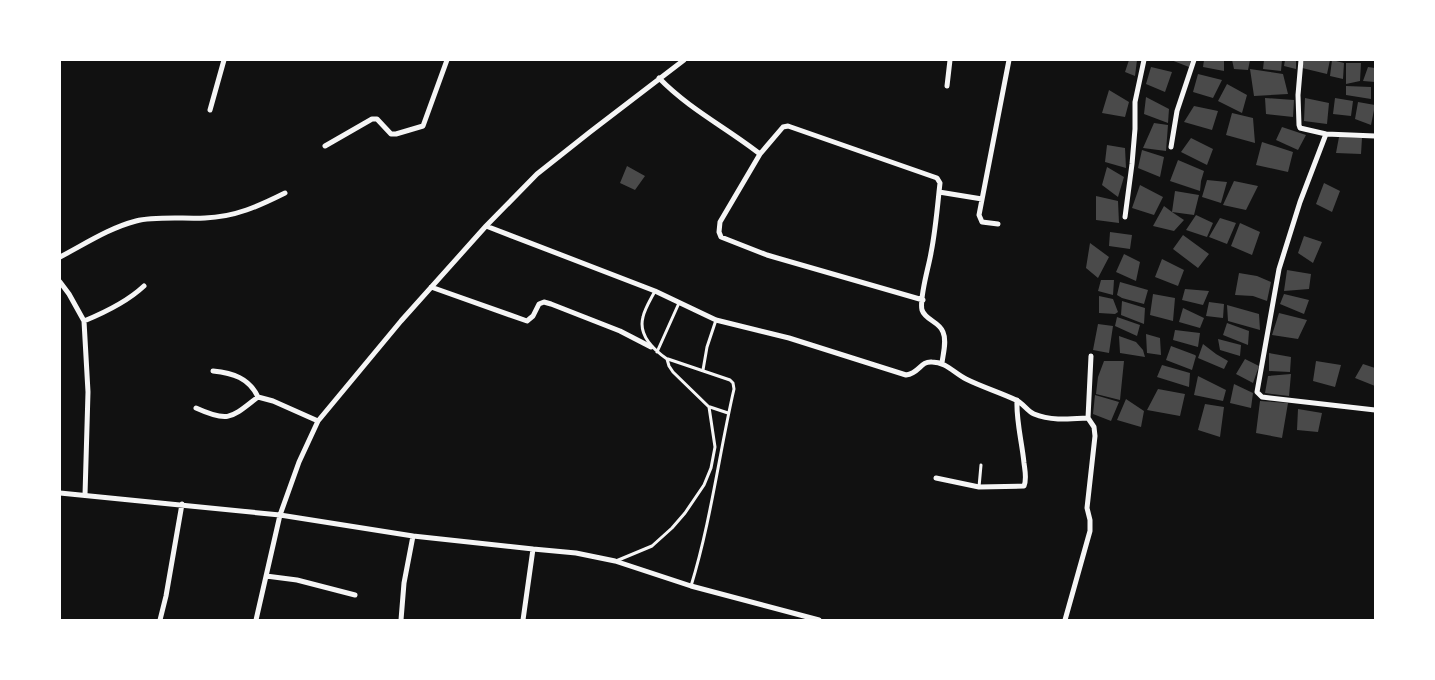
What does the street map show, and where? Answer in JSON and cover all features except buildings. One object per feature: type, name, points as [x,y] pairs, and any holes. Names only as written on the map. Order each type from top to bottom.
[{"type":"street","points":[[210,110],[224,60]]},
{"type":"street","points":[[325,146],[372,119],[377,119],[390,134],[423,126],[447,60]]},
{"type":"street","points":[[256,620],[280,515],[299,462],[318,421],[431,287],[486,226],[537,174],[684,60]]},
{"type":"street","points":[[947,86],[950,60]]},
{"type":"street","points":[[998,224],[986,223],[980,219],[979,214],[1009,60]]},
{"type":"street","points":[[1125,217],[1132,164],[1135,102],[1144,60]]},
{"type":"street","points":[[1171,147],[1177,111],[1194,60]]},
{"type":"street","points":[[1301,60],[1298,95],[1299,125],[1304,130],[1326,134],[1375,136]]},
{"type":"street","points":[[659,78],[670,90],[700,113],[760,154]]},
{"type":"street","points":[[923,300],[767,255],[721,237],[718,232],[720,222],[760,154],[783,128],[788,126],[934,176],[940,183],[922,310],[943,331],[945,338],[942,363]]},
{"type":"street","points":[[1326,134],[1300,202],[1279,269],[1257,392],[1262,397],[1375,410]]},
{"type":"street","points":[[940,192],[982,199]]},
{"type":"street","points":[[60,257],[111,229],[138,220],[208,218],[232,214],[254,208],[285,193]]},
{"type":"street","points":[[486,226],[655,291],[716,320],[789,338],[906,375],[917,371],[922,364],[929,362],[942,363],[963,377],[989,390],[1017,400],[1033,413],[1060,419],[1088,418]]},
{"type":"street","points":[[60,282],[84,321],[88,392],[85,496]]},
{"type":"street","points":[[84,321],[104,313],[134,296],[144,286]]},
{"type":"street","points":[[431,287],[527,321],[533,316],[539,304],[544,302],[620,331],[650,347]]},
{"type":"street","points":[[1065,620],[1090,532],[1087,508],[1095,436],[1094,427],[1088,418],[1091,356]]},
{"type":"street","points":[[213,371],[240,377],[253,387],[258,397],[273,401],[318,421]]},
{"type":"street","points":[[196,408],[208,414],[226,418],[237,414],[258,397]]},
{"type":"street","points":[[936,478],[979,488],[1022,487],[1025,484],[1017,400]]},
{"type":"street","points":[[60,493],[280,515],[413,536],[576,553],[616,561],[691,586],[819,620]]},
{"type":"street","points":[[160,620],[182,504]]},
{"type":"street","points":[[401,620],[404,582],[413,536]]},
{"type":"street","points":[[523,620],[533,549]]},
{"type":"street","points":[[266,576],[297,580],[355,595]]},
{"type":"lane","points":[[655,291],[642,318],[642,329],[650,347],[667,359],[730,380],[734,388],[711,508],[691,586]]},
{"type":"lane","points":[[657,352],[679,304]]},
{"type":"lane","points":[[703,370],[707,347],[716,320]]},
{"type":"lane","points":[[667,359],[668,366],[673,372],[709,407],[728,413]]},
{"type":"lane","points":[[616,561],[652,546],[672,528],[704,485],[712,468],[714,447],[709,407]]},
{"type":"lane","points":[[979,488],[981,465]]}]
